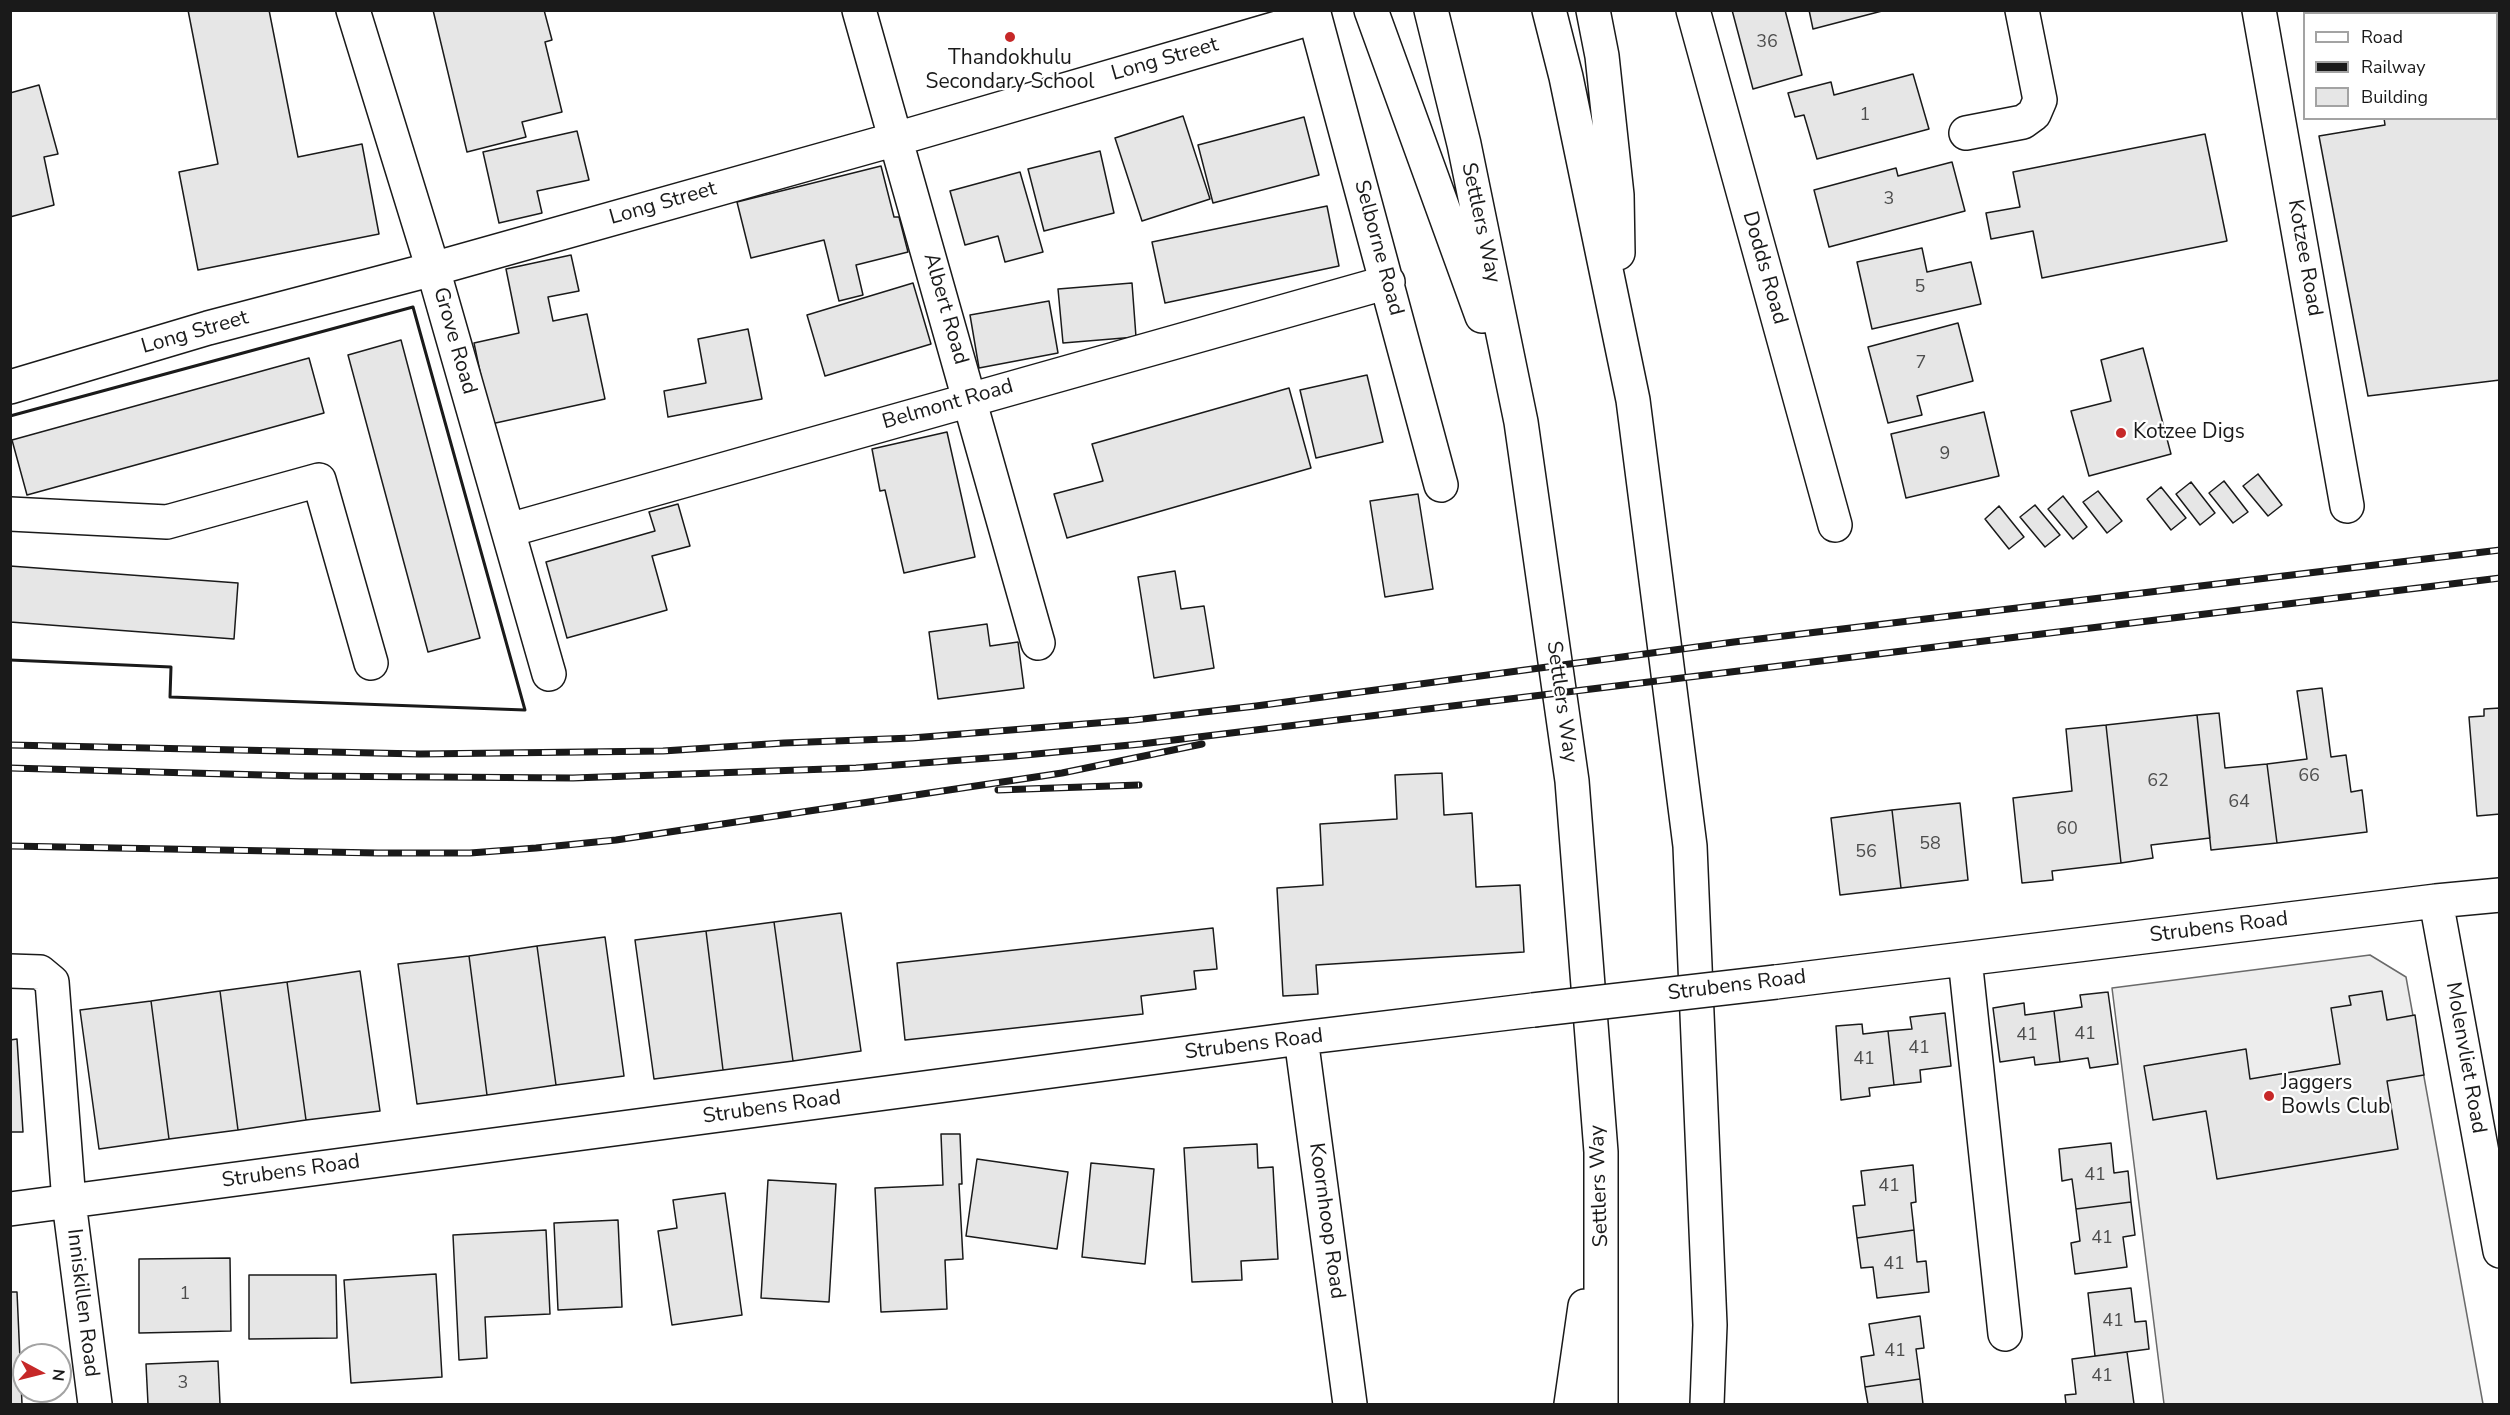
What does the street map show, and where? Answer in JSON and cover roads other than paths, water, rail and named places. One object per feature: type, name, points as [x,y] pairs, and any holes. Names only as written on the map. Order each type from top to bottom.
[{"type":"main road","name":"Grove Road","points":[[353,10],[433,269],[549,674]]},
{"type":"main road","name":"Albert Road","points":[[859,10],[1038,643]]},
{"type":"main road","points":[[1371,10],[1521,422]]},
{"type":"main road","name":"Settlers Way","points":[[1431,10],[1464,144],[1521,422],[1572,781],[1602,1182],[1601,1404]]},
{"type":"main road","points":[[1549,10],[1566,77],[1633,400],[1690,846],[1710,1325],[1707,1404]]},
{"type":"main road","points":[[1593,10],[1602,56],[1617,195],[1620,333]]},
{"type":"main road","name":"Dodds Road","points":[[1693,10],[1835,525]]},
{"type":"main road","points":[[1966,133],[2023,122],[2034,114],[2040,100],[2022,10]]},
{"type":"main road","name":"Kotzee Road","points":[[2259,10],[2347,506]]},
{"type":"main road","name":"Long Street","points":[[10,387],[208,328],[433,269],[896,139],[1314,14]]},
{"type":"main road","name":"Selborne Road","points":[[1314,14],[1441,485]]},
{"type":"main road","name":"Belmont Road","points":[[508,530],[1388,282]]},
{"type":"main road","points":[[10,514],[167,522],[319,480],[371,663]]},
{"type":"main road","name":"Strubens Road","points":[[10,1209],[1301,1038],[2499,895]]},
{"type":"main road","name":"Molenvliet Road","points":[[2436,901],[2499,1251]]},
{"type":"main road","points":[[1965,959],[2005,1334]]},
{"type":"main road","name":"Inniskillen Road","points":[[10,971],[40,972],[52,982],[69,1202],[95,1404]]},
{"type":"main road","name":"Koornhoop Road","points":[[1301,1038],[1350,1404]]},
{"type":"main road","points":[[1571,1404],[1602,1182]]},
{"type":"main road","points":[[1710,1325],[1726,1404]]},
{"type":"railway","points":[[10,745],[420,754],[663,751],[912,738],[1134,720],[1256,706],[1734,642],[2500,550]]},
{"type":"railway","points":[[10,768],[300,776],[573,778],[856,768],[1015,756],[1141,744],[2500,578]]},
{"type":"railway","points":[[10,846],[378,853],[470,853],[536,848],[616,840],[1062,773],[1202,744]]},
{"type":"railway","points":[[998,790],[1139,785]]},
{"type":"place","name":"Thandokhulu Secondary School","points":[[1010,37]]},
{"type":"place","name":"Kotzee Digs","points":[[2121,433]]},
{"type":"place","name":"Jaggers Bowls Club","points":[[2269,1096]]}]
